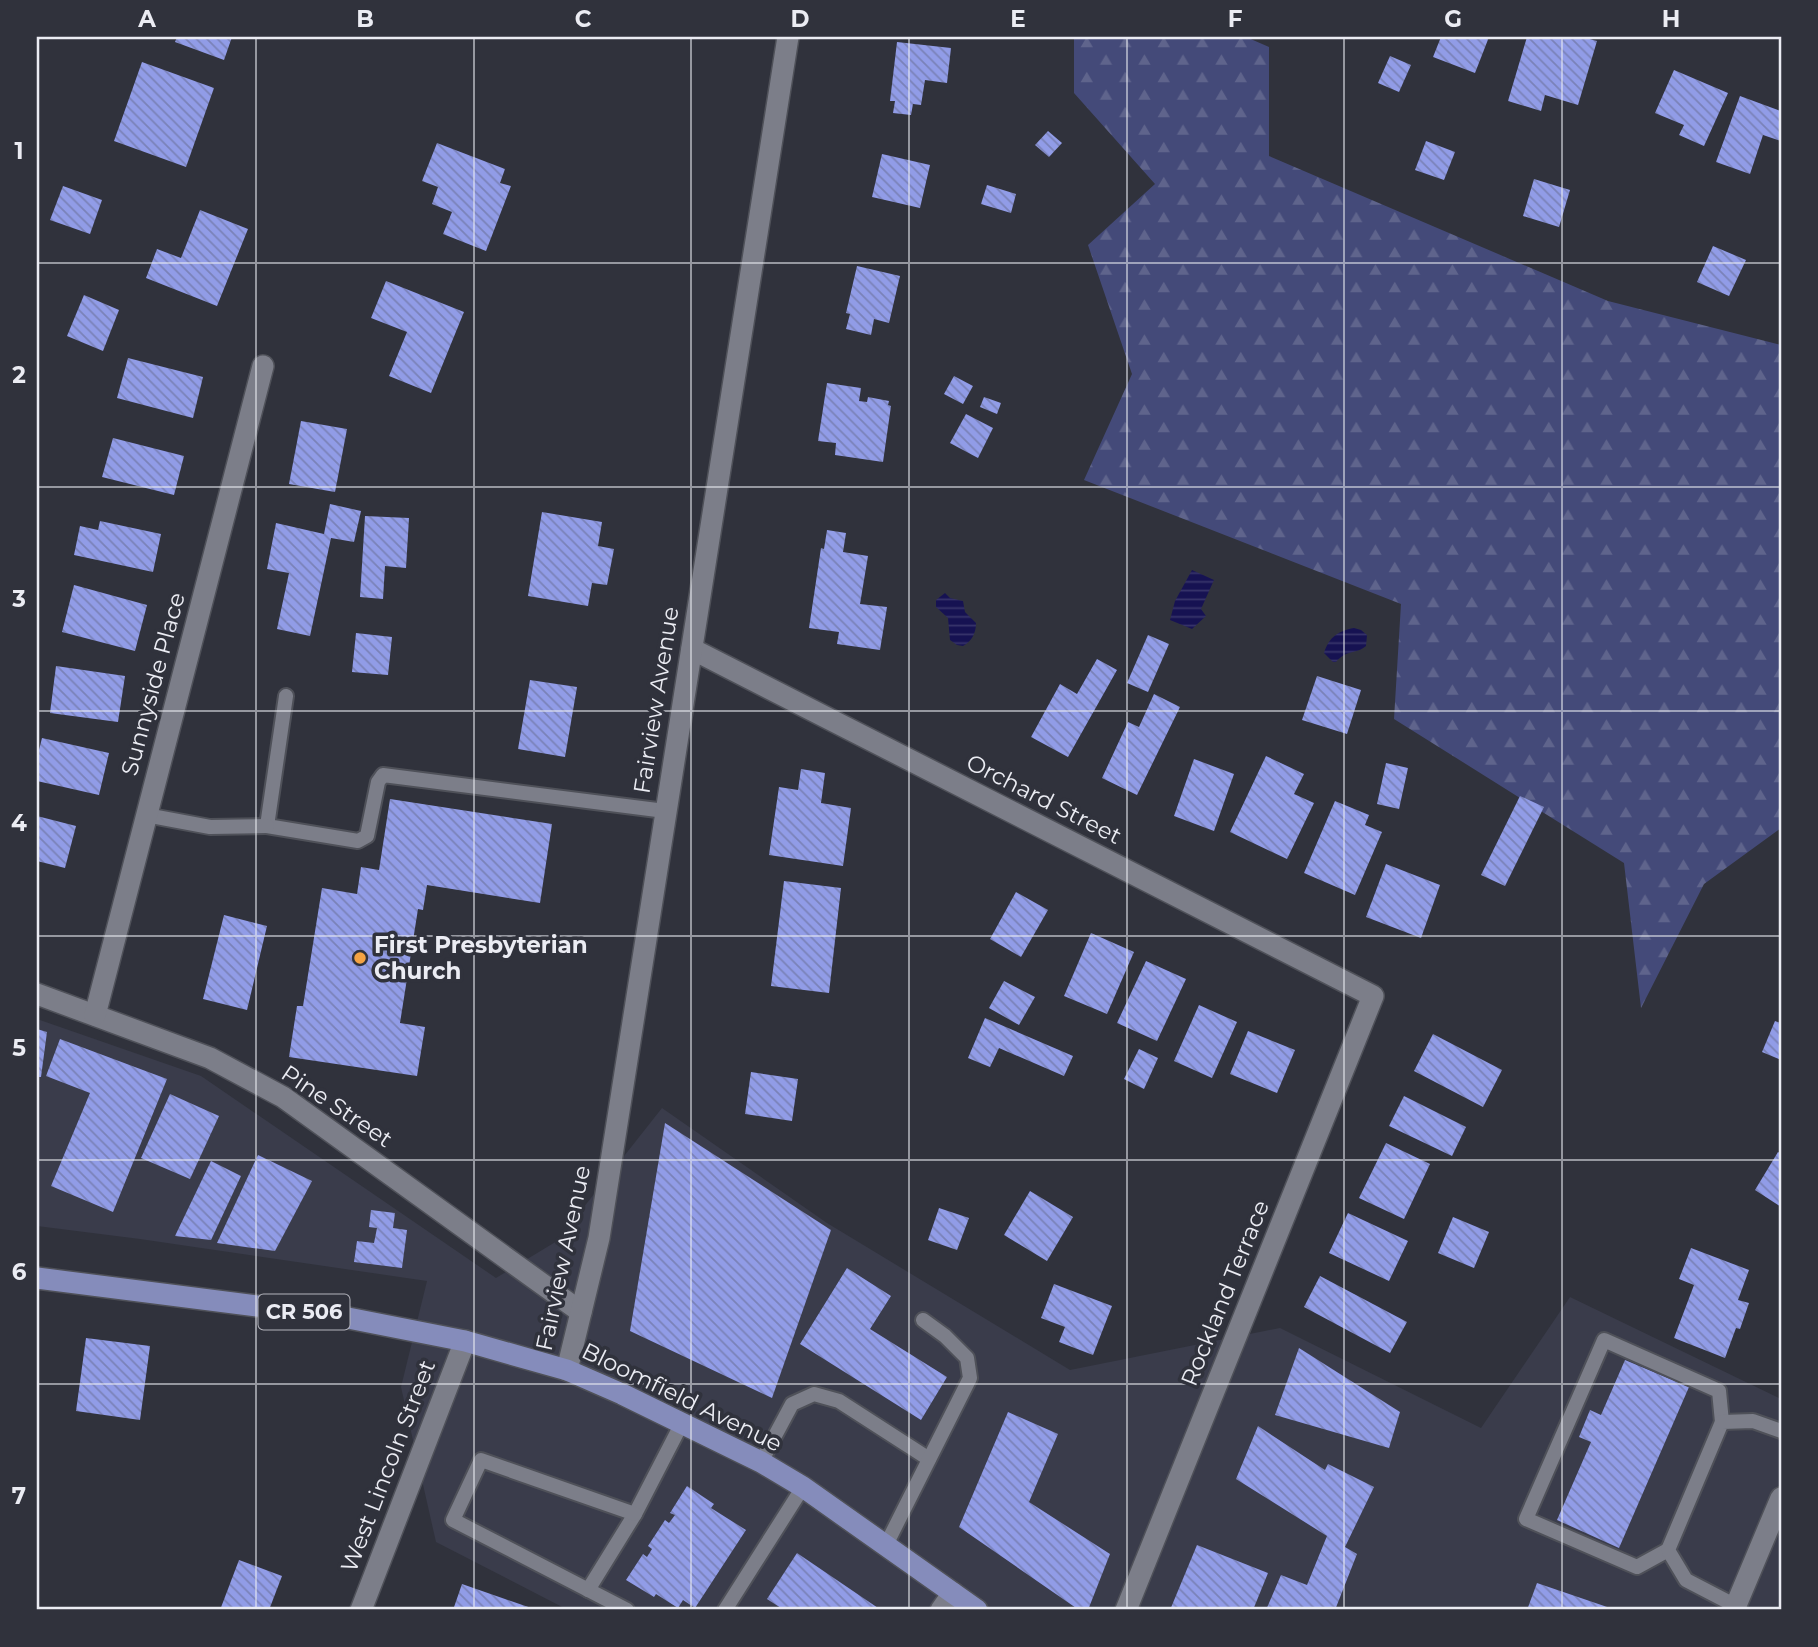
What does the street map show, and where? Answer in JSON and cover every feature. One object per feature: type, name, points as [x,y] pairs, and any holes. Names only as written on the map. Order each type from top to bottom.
[{"type":"main road","name":"Bloomfield Avenue","points":[[37,1278],[343,1317],[465,1341],[567,1370],[761,1462],[803,1487],[886,1545],[947,1601],[977,1610]]},
{"type":"street","name":"Fairview Avenue","points":[[567,1370],[599,1238],[788,37]]},
{"type":"street","name":"Sunnyside Place","points":[[95,1016],[263,366]]},
{"type":"street","name":"Orchard Street","points":[[692,649],[1373,996]]},
{"type":"street","name":"Pine Street","points":[[37,994],[210,1058],[283,1097],[581,1312]]},
{"type":"street","name":"Rockland Terrace","points":[[1126,1610],[1373,996]]},
{"type":"street","name":"West Lincoln Street","points":[[361,1610],[465,1341]]},
{"type":"street","points":[[1735,1608],[1781,1498]]},
{"type":"lane","points":[[267,826],[286,696]]},
{"type":"lane","points":[[146,816],[210,827],[267,826],[358,841],[367,836],[378,782],[383,775],[665,811]]},
{"type":"lane","points":[[886,1545],[970,1378],[967,1358],[945,1336],[923,1320]]},
{"type":"lane","points":[[1604,1340],[1719,1391],[1722,1422],[1668,1550],[1637,1567],[1526,1519],[1604,1340]]},
{"type":"lane","points":[[761,1462],[792,1404],[814,1394],[839,1401],[929,1459]]},
{"type":"lane","points":[[1722,1422],[1753,1421],[1781,1430]]},
{"type":"lane","points":[[588,1590],[635,1514],[682,1423]]},
{"type":"lane","points":[[627,1610],[453,1520],[481,1460],[635,1514]]},
{"type":"lane","points":[[725,1610],[803,1487]]},
{"type":"lane","points":[[1668,1550],[1686,1580],[1735,1608]]},
{"type":"shaded area","points":[[1192,570],[1214,580],[1201,609],[1206,616],[1192,629],[1170,620],[1175,601]]},
{"type":"shaded area","points":[[945,593],[950,598],[963,601],[965,612],[976,623],[973,636],[963,646],[950,640],[948,618],[936,607],[936,600]]},
{"type":"shaded area","points":[[1354,628],[1367,635],[1366,646],[1333,662],[1324,653],[1331,639]]},
{"type":"shaded area","points":[[37,1019],[201,1076],[496,1278],[557,1241],[662,1108],[827,1223],[1070,1370],[1280,1328],[1481,1428],[1570,1297],[1781,1399],[1781,1610],[568,1610],[436,1542],[401,1387],[427,1281],[37,1226]]},
{"type":"green space","points":[[1074,37],[1246,37],[1269,47],[1269,156],[1608,301],[1781,345],[1781,828],[1704,884],[1641,1008],[1624,863],[1394,719],[1401,604],[1084,480],[1132,374],[1088,245],[1155,184],[1074,93]]},
{"type":"building","points":[[177,37],[232,37],[224,60],[175,42]]},
{"type":"building","points":[[1441,37],[1489,37],[1475,73],[1433,57]]},
{"type":"building","points":[[1527,37],[1582,37],[1597,41],[1578,105],[1545,95],[1541,111],[1508,101]]},
{"type":"building","points":[[897,42],[951,48],[947,83],[925,80],[921,105],[913,104],[911,115],[893,113],[895,101],[890,101]]},
{"type":"building","points":[[1390,56],[1411,65],[1399,92],[1378,83]]},
{"type":"building","points":[[142,62],[214,88],[186,167],[114,141]]},
{"type":"building","points":[[1674,70],[1728,93],[1704,146],[1679,135],[1684,125],[1655,113]]},
{"type":"building","points":[[1740,96],[1781,111],[1781,141],[1763,135],[1750,174],[1716,162]]},
{"type":"building","points":[[1048,131],[1062,143],[1049,157],[1035,145]]},
{"type":"building","points":[[1426,141],[1455,152],[1444,180],[1415,170]]},
{"type":"building","points":[[437,143],[505,169],[500,183],[511,186],[486,251],[443,234],[452,212],[432,204],[438,187],[422,181]]},
{"type":"building","points":[[882,154],[930,165],[920,208],[872,197]]},
{"type":"building","points":[[1534,179],[1570,190],[1559,227],[1523,216]]},
{"type":"building","points":[[987,185],[1016,194],[1011,213],[981,204]]},
{"type":"building","points":[[63,186],[102,200],[90,234],[50,220]]},
{"type":"building","points":[[200,210],[248,229],[217,306],[146,278],[157,249],[181,258]]},
{"type":"building","points":[[1713,246],[1746,260],[1729,296],[1697,282]]},
{"type":"building","points":[[857,266],[900,276],[889,323],[874,319],[871,335],[846,329],[850,314],[846,313]]},
{"type":"building","points":[[386,281],[464,312],[431,393],[389,376],[407,332],[371,318]]},
{"type":"building","points":[[84,295],[119,310],[103,351],[67,336]]},
{"type":"building","points":[[128,358],[203,377],[193,418],[117,398]]},
{"type":"building","points":[[954,376],[973,386],[963,404],[944,394]]},
{"type":"building","points":[[827,383],[861,388],[859,401],[867,402],[868,397],[889,401],[888,405],[891,406],[883,462],[835,455],[836,443],[818,441]]},
{"type":"building","points":[[984,397],[1001,403],[997,414],[980,407]]},
{"type":"building","points":[[966,414],[993,428],[978,458],[950,443]]},
{"type":"building","points":[[301,421],[347,429],[335,492],[289,484]]},
{"type":"building","points":[[113,438],[184,456],[174,495],[102,477]]},
{"type":"building","points":[[330,504],[361,511],[354,542],[331,538],[310,636],[277,629],[289,573],[267,569],[276,523],[324,534]]},
{"type":"building","points":[[542,512],[602,522],[598,546],[614,549],[607,585],[592,583],[588,606],[528,596]]},
{"type":"building","points":[[365,516],[409,518],[406,568],[385,566],[383,599],[360,597]]},
{"type":"building","points":[[100,521],[161,534],[153,572],[74,555],[80,526],[98,530]]},
{"type":"building","points":[[827,530],[846,533],[843,552],[868,556],[860,604],[887,607],[880,650],[837,644],[839,632],[809,628],[821,548],[824,549]]},
{"type":"building","points":[[74,585],[147,605],[135,651],[62,632]]},
{"type":"building","points":[[356,633],[392,637],[388,675],[352,672]]},
{"type":"building","points":[[1148,635],[1169,644],[1148,692],[1127,683]]},
{"type":"building","points":[[1097,659],[1117,670],[1068,757],[1031,737],[1060,684],[1077,694]]},
{"type":"building","points":[[56,666],[125,676],[118,722],[50,713]]},
{"type":"building","points":[[1317,676],[1361,690],[1347,734],[1302,720]]},
{"type":"building","points":[[530,680],[577,687],[565,757],[518,749]]},
{"type":"building","points":[[1154,694],[1180,707],[1137,795],[1102,778],[1128,722],[1139,727]]},
{"type":"building","points":[[42,738],[109,753],[99,795],[37,781],[37,754]]},
{"type":"building","points":[[1266,756],[1304,774],[1294,794],[1314,803],[1287,859],[1230,832]]},
{"type":"building","points":[[1194,759],[1234,774],[1214,831],[1174,816]]},
{"type":"building","points":[[1386,763],[1408,768],[1399,809],[1377,804]]},
{"type":"building","points":[[801,769],[825,773],[821,803],[851,808],[843,866],[769,855],[779,787],[798,790]]},
{"type":"building","points":[[1520,796],[1544,807],[1505,886],[1481,875]]},
{"type":"building","name":"First Presbyterian Church","points":[[390,799],[552,824],[540,903],[427,885],[423,910],[418,909],[400,1023],[425,1027],[417,1076],[289,1057],[297,1006],[303,1006],[322,888],[357,894],[361,867],[379,870]]},
{"type":"building","points":[[1335,801],[1369,815],[1365,825],[1382,832],[1355,895],[1304,873]]},
{"type":"building","points":[[37,816],[76,826],[65,868],[37,861]]},
{"type":"building","points":[[1386,864],[1440,885],[1421,938],[1366,917]]},
{"type":"building","points":[[784,881],[841,888],[829,993],[771,986]]},
{"type":"building","points":[[1016,892],[1048,910],[1021,957],[990,939]]},
{"type":"building","points":[[224,915],[267,926],[247,1010],[203,999]]},
{"type":"building","points":[[1091,933],[1134,952],[1107,1014],[1064,996]]},
{"type":"building","points":[[1146,961],[1186,979],[1157,1041],[1117,1023]]},
{"type":"building","points":[[1004,981],[1035,997],[1019,1025],[989,1008]]},
{"type":"building","points":[[1199,1005],[1237,1022],[1212,1078],[1174,1061]]},
{"type":"building","points":[[985,1018],[1073,1056],[1064,1076],[999,1048],[990,1067],[968,1058]]},
{"type":"building","points":[[1775,1021],[1781,1023],[1781,1060],[1762,1052]]},
{"type":"building","points":[[37,1029],[47,1032],[38,1085],[37,1084]]},
{"type":"building","points":[[1248,1031],[1295,1050],[1277,1093],[1230,1074]]},
{"type":"building","points":[[1433,1034],[1502,1070],[1483,1107],[1414,1071]]},
{"type":"building","points":[[60,1039],[167,1079],[113,1212],[51,1186],[90,1093],[46,1076]]},
{"type":"building","points":[[1139,1049],[1158,1058],[1144,1089],[1124,1079]]},
{"type":"building","points":[[751,1072],[798,1079],[792,1121],[745,1114]]},
{"type":"building","points":[[170,1094],[219,1116],[190,1179],[141,1158]]},
{"type":"building","points":[[1404,1096],[1466,1127],[1452,1156],[1389,1126]]},
{"type":"building","points":[[665,1123],[831,1230],[772,1398],[630,1331]]},
{"type":"building","points":[[1386,1143],[1430,1164],[1404,1219],[1359,1198]]},
{"type":"building","points":[[1778,1152],[1781,1154],[1781,1207],[1755,1190]]},
{"type":"building","points":[[258,1155],[312,1181],[275,1251],[217,1243]]},
{"type":"building","points":[[211,1161],[241,1176],[211,1240],[175,1236]]},
{"type":"building","points":[[1030,1191],[1073,1217],[1047,1261],[1004,1235]]},
{"type":"building","points":[[939,1208],[969,1218],[957,1250],[928,1240]]},
{"type":"building","points":[[371,1210],[395,1213],[393,1228],[407,1230],[402,1268],[354,1262],[357,1241],[374,1243],[377,1228],[369,1227]]},
{"type":"building","points":[[1348,1213],[1408,1241],[1389,1281],[1329,1253]]},
{"type":"building","points":[[1453,1217],[1489,1232],[1474,1268],[1438,1253]]},
{"type":"building","points":[[1691,1248],[1749,1270],[1738,1300],[1749,1303],[1740,1329],[1736,1328],[1725,1358],[1674,1338],[1694,1285],[1679,1279]]},
{"type":"building","points":[[847,1268],[891,1296],[870,1329],[947,1377],[921,1420],[800,1344]]},
{"type":"building","points":[[1320,1276],[1407,1322],[1390,1353],[1304,1307]]},
{"type":"building","points":[[1054,1284],[1112,1306],[1093,1355],[1059,1342],[1065,1327],[1041,1318]]},
{"type":"building","points":[[86,1338],[150,1346],[140,1420],[76,1411]]},
{"type":"building","points":[[1299,1348],[1400,1412],[1389,1448],[1275,1415]]},
{"type":"building","points":[[1625,1360],[1689,1387],[1619,1548],[1557,1520],[1591,1442],[1579,1437],[1590,1410],[1601,1415]]},
{"type":"building","points":[[1008,1412],[1058,1434],[1029,1502],[1110,1554],[1088,1610],[1079,1610],[959,1527]]},
{"type":"building","points":[[1258,1426],[1325,1470],[1328,1464],[1374,1487],[1345,1547],[1357,1554],[1335,1610],[1266,1610],[1281,1575],[1307,1585],[1327,1536],[1236,1479]]},
{"type":"building","points":[[687,1486],[714,1504],[711,1508],[746,1530],[695,1608],[683,1600],[678,1608],[626,1580],[643,1554],[647,1557],[652,1549],[648,1546],[665,1520],[669,1523],[675,1515],[670,1513]]},
{"type":"building","points":[[1197,1545],[1268,1573],[1253,1610],[1170,1610]]},
{"type":"building","points":[[797,1553],[881,1610],[784,1610],[767,1599]]},
{"type":"building","points":[[239,1560],[282,1576],[269,1610],[220,1610]]},
{"type":"building","points":[[1537,1583],[1616,1610],[1527,1610]]},
{"type":"building","points":[[462,1584],[537,1610],[453,1610]]},
{"type":"place","name":"First Presbyterian Church","points":[[360,958]]}]
